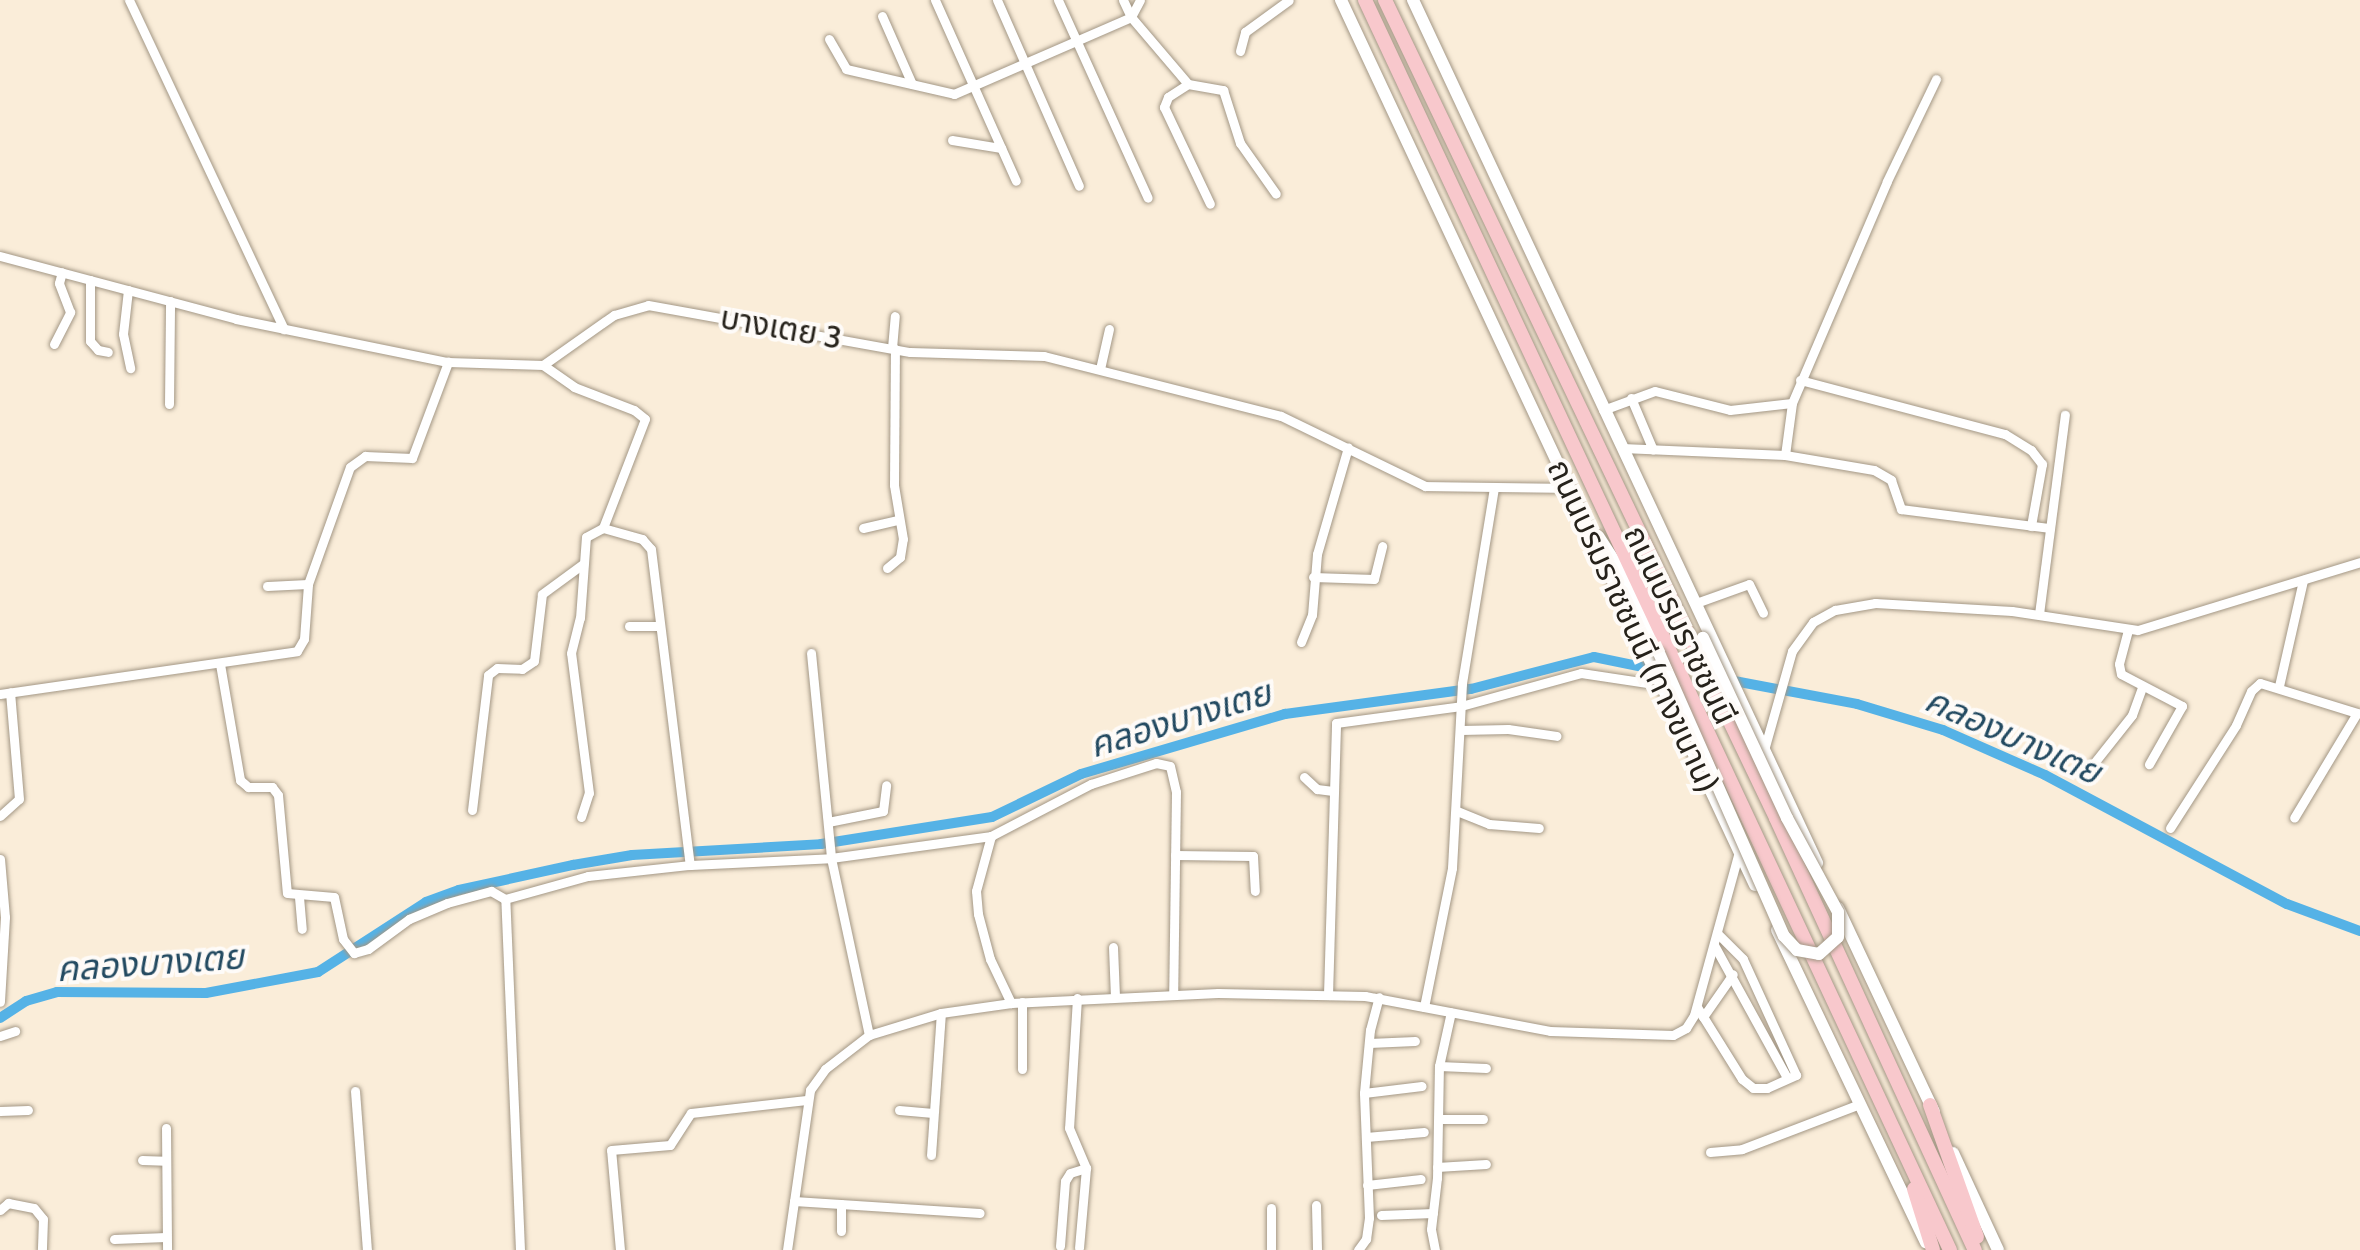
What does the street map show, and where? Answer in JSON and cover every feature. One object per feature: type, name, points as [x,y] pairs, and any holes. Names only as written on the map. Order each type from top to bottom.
[{"type":"highway","name":"ถนนบรมราชชนนี","points":[[1366,0],[1658,653],[1689,692],[1950,1250]]},
{"type":"highway","name":"ถนนบรมราชชนนี","points":[[1385,0],[1697,643],[1715,698],[1978,1250]]},
{"type":"highway","points":[[1930,1106],[1978,1250]]},
{"type":"highway","points":[[1899,1142],[1931,1250]]},
{"type":"main road","name":"ถนนบรมราชชนนี (ทางขนาน)","points":[[1341,0],[1570,493],[1617,565],[1658,653],[1662,692],[1931,1250]]},
{"type":"main road","name":"ถนนบรมราชชนนี (ทางขนาน)","points":[[1413,0],[1998,1250]]},
{"type":"main road","points":[[1620,444],[1697,643],[1838,912],[1838,937],[1819,954],[1798,950],[1784,936],[1658,653]]},
{"type":"street","points":[[129,0],[284,329]]},
{"type":"street","points":[[935,0],[1016,181]]},
{"type":"street","points":[[997,0],[1079,186]]},
{"type":"street","points":[[1058,0],[1148,198]]},
{"type":"street","points":[[1122,0],[1131,17],[1188,84],[1223,90],[1240,143],[1276,194]]},
{"type":"street","points":[[829,40],[846,68],[946,95],[1131,17],[1140,0]]},
{"type":"street","points":[[1240,50],[1245,32],[1289,0]]},
{"type":"street","points":[[882,16],[912,84]]},
{"type":"street","points":[[1786,455],[1792,403],[1800,380],[1936,79]]},
{"type":"street","points":[[1188,84],[1168,98],[1164,107],[1210,204]]},
{"type":"street","points":[[952,140],[1001,148]]},
{"type":"street","points":[[0,256],[284,329],[448,362],[543,364],[574,386],[634,410],[645,419],[603,528],[586,537],[580,618],[571,653],[589,793],[581,817]]},
{"type":"street","points":[[54,344],[70,312],[59,283],[62,272]]},
{"type":"street","points":[[90,280],[90,341],[98,350],[108,352]]},
{"type":"street","points":[[128,290],[123,334],[130,368]]},
{"type":"street","points":[[169,404],[170,301]]},
{"type":"street","name":"บางเตย 3","points":[[543,364],[614,315],[636,306],[780,326],[893,348],[1044,356],[1282,416],[1413,483],[1570,493]]},
{"type":"street","points":[[887,568],[903,550],[894,485],[894,316]]},
{"type":"street","points":[[1100,369],[1109,330]]},
{"type":"street","points":[[0,816],[19,800],[5,693],[297,651],[304,639],[308,584],[350,467],[365,456],[412,458],[448,362]]},
{"type":"street","points":[[1800,380],[2005,434],[2031,450],[2042,464],[2031,526]]},
{"type":"street","points":[[1603,410],[1662,391],[1730,410],[1792,403]]},
{"type":"street","points":[[1631,398],[1653,450]]},
{"type":"street","points":[[2039,614],[2064,415]]},
{"type":"street","points":[[1620,444],[1653,450],[1786,455],[1882,471],[1891,480],[1901,508],[2050,528]]},
{"type":"street","points":[[1301,642],[1312,615],[1313,578],[1348,447]]},
{"type":"street","points":[[1424,1007],[1452,868],[1462,683],[1494,488]]},
{"type":"street","points":[[863,528],[900,520]]},
{"type":"street","points":[[603,528],[649,544],[689,862]]},
{"type":"street","points":[[1313,578],[1374,579],[1382,546]]},
{"type":"street","points":[[1764,750],[1783,678],[1802,633],[1824,615],[1850,606],[1875,603],[2039,614],[2128,630],[2154,628],[2360,562]]},
{"type":"street","points":[[472,810],[488,675],[497,668],[522,669],[534,661],[545,589],[582,564]]},
{"type":"street","points":[[2279,686],[2303,580]]},
{"type":"street","points":[[267,586],[308,584]]},
{"type":"street","points":[[1696,602],[1748,584],[1764,613]]},
{"type":"street","points":[[629,626],[660,626]]},
{"type":"street","points":[[2128,630],[2118,669],[2128,681],[2182,706],[2149,764]]},
{"type":"street","points":[[811,653],[831,854],[869,1035]]},
{"type":"street","points":[[220,664],[237,772],[248,788],[268,786],[276,790],[284,886],[290,897],[334,897],[343,940],[354,953],[368,949],[409,919],[447,902],[490,892],[506,899],[588,876],[689,862],[831,854],[992,836],[1069,793],[1163,762],[1173,770],[1176,792],[1173,995]]},
{"type":"street","points":[[1328,995],[1334,729],[1341,720],[1462,703],[1582,673],[1647,683]]},
{"type":"street","points":[[2170,828],[2255,685],[2279,686],[2358,711],[2294,818]]},
{"type":"street","points":[[2094,763],[2132,715],[2142,687]]},
{"type":"street","points":[[1461,730],[1508,729],[1556,736]]},
{"type":"street","points":[[1304,777],[1317,789],[1333,792]]},
{"type":"street","points":[[828,822],[884,811],[886,784]]},
{"type":"street","points":[[1457,811],[1489,824],[1539,828]]},
{"type":"street","points":[[992,836],[976,891],[978,914],[990,959],[1017,1003],[1022,1069]]},
{"type":"street","points":[[1717,933],[1743,959],[1796,1072],[1767,1088],[1748,1084],[1700,1012],[1714,944],[1739,852]]},
{"type":"street","points":[[1175,855],[1253,856],[1256,891]]},
{"type":"street","points":[[0,859],[5,917],[0,1002]]},
{"type":"street","points":[[299,897],[302,929]]},
{"type":"street","points":[[506,899],[520,1250]]},
{"type":"street","points":[[1714,944],[1787,1078]]},
{"type":"street","points":[[1113,947],[1115,998]]},
{"type":"street","points":[[787,1250],[806,1100],[825,1069],[869,1035],[941,1013],[1076,998],[1328,995],[1379,997],[1558,1032],[1659,1038],[1686,1028],[1733,974]]},
{"type":"street","points":[[1358,1250],[1366,1239],[1364,1093],[1368,1043],[1379,997]]},
{"type":"street","points":[[1076,998],[1070,1128],[1086,1168],[1079,1248]]},
{"type":"street","points":[[1435,1250],[1430,1229],[1438,1167],[1438,1066],[1451,1012]]},
{"type":"street","points":[[930,1154],[941,1013]]},
{"type":"street","points":[[1758,1022],[1770,1016]]},
{"type":"street","points":[[0,1036],[15,1031]]},
{"type":"street","points":[[1368,1043],[1416,1042]]},
{"type":"street","points":[[1438,1066],[1486,1068]]},
{"type":"street","points":[[1364,1093],[1422,1086]]},
{"type":"street","points":[[355,1090],[367,1250]]},
{"type":"street","points":[[620,1250],[611,1150],[670,1144],[690,1113],[806,1100]]},
{"type":"street","points":[[1710,1152],[1742,1149],[1860,1104]]},
{"type":"street","points":[[0,1110],[28,1110]]},
{"type":"street","points":[[899,1110],[932,1112]]},
{"type":"street","points":[[1438,1119],[1483,1118]]},
{"type":"street","points":[[166,1128],[167,1250]]},
{"type":"street","points":[[1366,1137],[1424,1132]]},
{"type":"street","points":[[142,1160],[165,1161]]},
{"type":"street","points":[[1438,1167],[1486,1164]]},
{"type":"street","points":[[1060,1246],[1065,1180],[1070,1173],[1086,1168]]},
{"type":"street","points":[[1367,1184],[1421,1179]]},
{"type":"street","points":[[794,1201],[980,1213]]},
{"type":"street","points":[[0,1210],[8,1203],[34,1208],[43,1219],[42,1250]]},
{"type":"street","points":[[840,1231],[841,1204]]},
{"type":"street","points":[[1316,1205],[1317,1250]]},
{"type":"street","points":[[1271,1208],[1271,1250]]},
{"type":"street","points":[[1381,1216],[1433,1213]]},
{"type":"street","points":[[114,1239],[166,1237]]},
{"type":"waterway","name":"คลองบางเตย","points":[[0,1018],[26,1001],[57,992],[206,993],[318,972],[426,902],[459,890],[573,865],[632,855],[821,844],[992,817],[1081,774],[1285,714],[1471,689],[1594,657],[1657,670]]},
{"type":"waterway","name":"คลองบางเตย","points":[[1729,680],[1857,704],[1943,730],[2045,775],[2287,904],[2360,931]]}]
